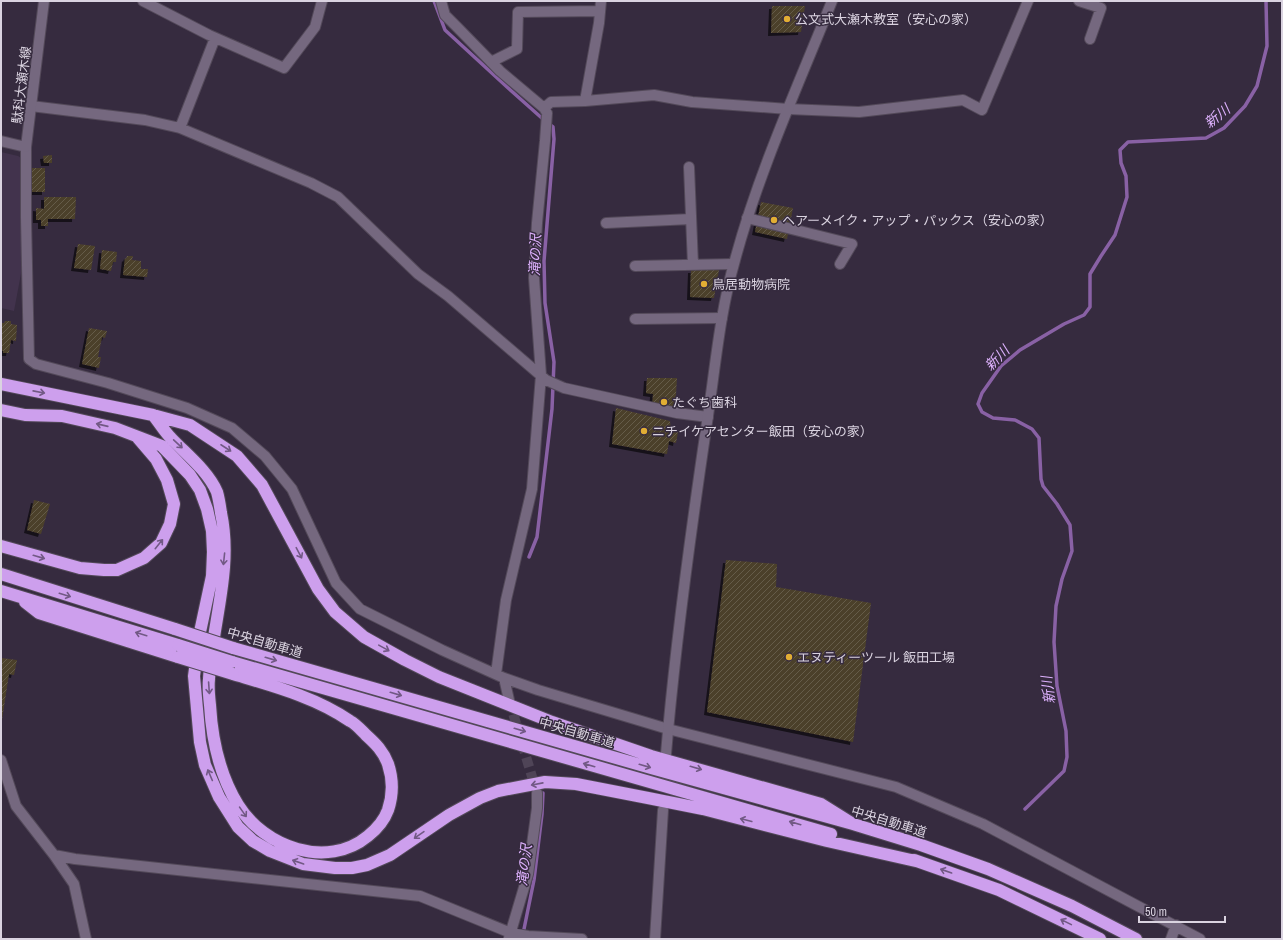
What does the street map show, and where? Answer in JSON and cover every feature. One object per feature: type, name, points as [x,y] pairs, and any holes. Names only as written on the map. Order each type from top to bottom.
[{"type":"highway","points":[[1,384],[153,415],[190,425],[237,456],[262,485],[318,589],[335,612],[364,637],[439,677],[552,722],[650,756],[821,804],[853,824]]},
{"type":"highway","points":[[1,410],[25,416],[62,416],[114,428],[162,446],[184,469],[200,490],[207,509],[212,531],[213,552],[212,576],[200,632],[194,676],[200,742],[205,765],[219,797],[238,827],[253,841],[270,851],[303,864],[335,868],[352,868],[367,865],[390,855],[448,815],[480,798],[498,791],[545,782],[576,784],[703,809],[827,841],[920,862]]},
{"type":"highway","points":[[153,415],[171,438],[192,457],[210,480],[216,492],[221,511],[226,548],[208,681],[213,739],[223,774],[234,798],[248,818],[260,830],[289,847],[308,852],[336,852],[360,843],[376,830],[384,820],[392,796],[390,772],[380,748],[351,721],[320,704],[299,694],[233,668]]},
{"type":"highway","points":[[1,546],[86,569],[117,570],[144,558],[161,543],[170,524],[174,504],[168,480],[156,459],[138,438]]},
{"type":"highway","name":"中央自動車道","points":[[1,574],[233,648],[651,768],[853,824],[921,845],[988,869],[1072,906],[1136,939]]},
{"type":"highway","points":[[1,592],[20,598],[39,613],[803,826],[920,862],[999,890],[1100,939]]},
{"type":"street","name":"駄科大瀬木線","points":[[1,141],[26,147],[44,1]]},
{"type":"street","points":[[143,1],[215,38],[284,68],[315,27],[322,1]]},
{"type":"street","points":[[441,1],[445,15],[491,62],[545,111]]},
{"type":"street","points":[[666,754],[693,518],[722,318],[733,264],[747,218],[768,160],[832,1]]},
{"type":"street","points":[[509,700],[500,676],[506,600],[532,489],[543,378],[534,278],[537,223],[546,129],[545,111],[551,102],[654,96],[692,102],[788,109],[859,112],[963,100],[982,110],[1028,1]]},
{"type":"street","points":[[1079,1],[1101,8],[1090,39]]},
{"type":"street","points":[[491,62],[517,49],[518,12],[600,6],[585,101]]},
{"type":"street","points":[[180,128],[215,38]]},
{"type":"street","points":[[31,106],[145,120],[180,128],[311,183],[338,197],[418,274],[448,296],[543,378],[560,386],[677,412],[708,417]]},
{"type":"street","points":[[26,147],[29,359],[36,364],[108,383],[187,408],[232,428],[265,456],[292,489],[336,583],[360,608],[442,650],[500,676],[538,690],[668,729],[896,787],[983,824],[1200,939]]},
{"type":"street","points":[[689,167],[693,265]]},
{"type":"street","points":[[747,218],[852,244],[840,264]]},
{"type":"street","points":[[606,223],[691,219]]},
{"type":"street","points":[[635,266],[733,264]]},
{"type":"street","points":[[636,319],[722,318]]},
{"type":"street","points":[[1,760],[16,806],[54,855],[74,884],[86,939]]},
{"type":"street","points":[[516,936],[528,874],[537,808],[537,793]]},
{"type":"street","points":[[655,939],[663,810]]},
{"type":"street","points":[[54,855],[75,859],[420,896],[516,936],[582,939]]},
{"type":"street","points":[[1171,939],[1176,925]]},
{"type":"shaded area","points":[[1,152],[21,158],[23,263],[14,311],[1,308]]},
{"type":"building","name":"公文式大瀬木教室（安心の家）","points":[[772,6],[805,6],[801,32],[771,33]]},
{"type":"building","points":[[52,155],[52,163],[44,163],[43,156]]},
{"type":"building","points":[[32,168],[45,168],[45,192],[32,192]]},
{"type":"building","points":[[44,197],[76,197],[75,219],[48,219],[48,226],[41,226],[41,220],[36,220],[36,208],[44,209]]},
{"type":"building","name":"ヘアーメイク・アップ・パックス（安心の家）","points":[[761,202],[793,208],[787,239],[755,232]]},
{"type":"building","points":[[78,244],[95,246],[91,270],[74,268]]},
{"type":"building","points":[[102,250],[117,252],[116,262],[113,262],[111,271],[100,269]]},
{"type":"building","points":[[127,256],[133,256],[132,260],[141,261],[141,269],[148,269],[147,277],[123,275],[125,258],[126,259]]},
{"type":"building","name":"鳥居動物病院","points":[[691,270],[719,270],[714,298],[690,297]]},
{"type":"building","points":[[5,321],[11,321],[11,324],[17,325],[16,341],[11,340],[9,353],[3,353],[3,351],[1,351],[1,323],[4,323]]},
{"type":"building","points":[[89,328],[107,331],[105,338],[102,337],[98,357],[101,357],[99,368],[82,364]]},
{"type":"building","name":"たぐち歯科","points":[[647,378],[677,378],[675,411],[652,409],[653,394],[646,393]]},
{"type":"building","name":"ニチイケアセンター飯田（安心の家）","points":[[616,408],[670,421],[671,430],[678,432],[676,443],[669,441],[667,454],[612,444]]},
{"type":"building","points":[[34,500],[50,504],[41,534],[27,530]]},
{"type":"building","name":"エヌティーツール 飯田工場","points":[[726,560],[777,564],[776,587],[871,603],[853,742],[707,712]]},
{"type":"building","points":[[1,658],[17,660],[14,675],[9,674],[2,720]]},
{"type":"waterway","name":"滝の沢","points":[[434,1],[445,30],[544,120]]},
{"type":"waterway","name":"新川","points":[[1025,809],[1064,771],[1067,757],[1066,731],[1057,686],[1054,642],[1056,606],[1062,579],[1072,551],[1070,525],[1057,504],[1043,486],[1041,479],[1039,438],[1032,429],[1015,420],[993,418],[982,412],[978,404],[982,393],[1001,366],[1020,350],[1064,324],[1084,315],[1090,307],[1090,274],[1115,235],[1127,197],[1126,176],[1121,163],[1120,150],[1128,142],[1206,138],[1224,128],[1245,106],[1257,86],[1267,46],[1266,1]]},
{"type":"waterway","name":"滝の沢","points":[[529,557],[537,537],[552,409],[554,362],[545,303],[544,261],[554,139],[553,127],[549,124]]},
{"type":"waterway","name":"滝の沢","points":[[523,934],[534,880],[543,793]]},
{"type":"tunnel","points":[[509,700],[536,790]]},
{"type":"place","name":"公文式大瀬木教室（安心の家）","points":[[787,19]]},
{"type":"place","name":"ヘアーメイク・アップ・パックス（安心の家）","points":[[774,220]]},
{"type":"place","name":"鳥居動物病院","points":[[704,284]]},
{"type":"place","name":"たぐち歯科","points":[[664,402]]},
{"type":"place","name":"ニチイケアセンター飯田（安心の家）","points":[[644,431]]},
{"type":"place","name":"エヌティーツール 飯田工場","points":[[789,657]]}]
